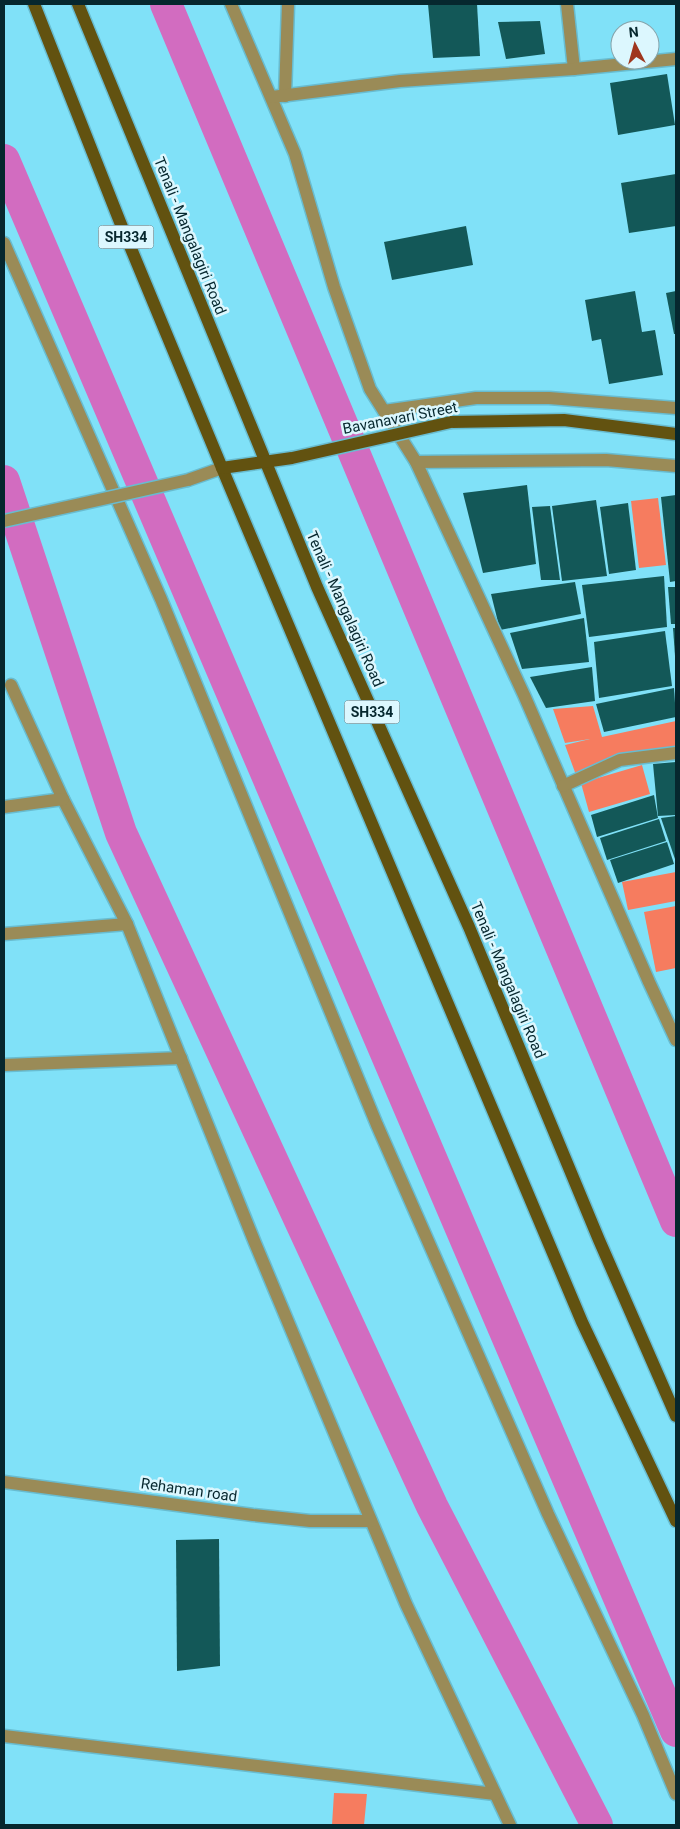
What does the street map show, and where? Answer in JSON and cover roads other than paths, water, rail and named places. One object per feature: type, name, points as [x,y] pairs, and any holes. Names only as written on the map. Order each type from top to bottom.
[{"type":"main road","name":"SH334","points":[[34,4],[120,222],[222,468],[582,1322],[676,1521]]},
{"type":"main road","name":"Tenali - Mangalagiri Road","points":[[78,4],[317,588],[469,927],[603,1249],[676,1416]]},
{"type":"main road","name":"Bavanavari Street","points":[[222,468],[265,464],[451,422],[564,420],[676,434]]},
{"type":"street","points":[[231,4],[295,154],[334,286],[370,389],[416,462],[676,1040]]},
{"type":"street","points":[[285,96],[288,4]]},
{"type":"street","points":[[567,4],[574,69]]},
{"type":"street","points":[[272,98],[400,81],[574,69],[676,58]]},
{"type":"street","points":[[4,243],[161,599],[377,1125],[548,1514],[644,1715],[676,1794]]},
{"type":"street","points":[[384,410],[476,398],[549,398],[676,408]]},
{"type":"street","points":[[416,462],[606,460],[676,466]]},
{"type":"street","points":[[4,521],[188,480],[222,468]]},
{"type":"street","points":[[10,685],[63,800],[127,924],[258,1252],[406,1604],[510,1825]]},
{"type":"street","points":[[563,786],[620,760],[676,753]]},
{"type":"street","points":[[4,807],[63,800]]},
{"type":"street","points":[[4,934],[127,924]]},
{"type":"street","points":[[4,1065],[181,1058]]},
{"type":"street","name":"Rehaman road","points":[[4,1482],[310,1521],[371,1521]]},
{"type":"street","points":[[4,1736],[495,1794]]},
{"type":"waterway","points":[[166,4],[676,1221]]},
{"type":"waterway","points":[[4,160],[676,1731]]},
{"type":"waterway","points":[[4,481],[121,833],[432,1506],[597,1825]]}]
